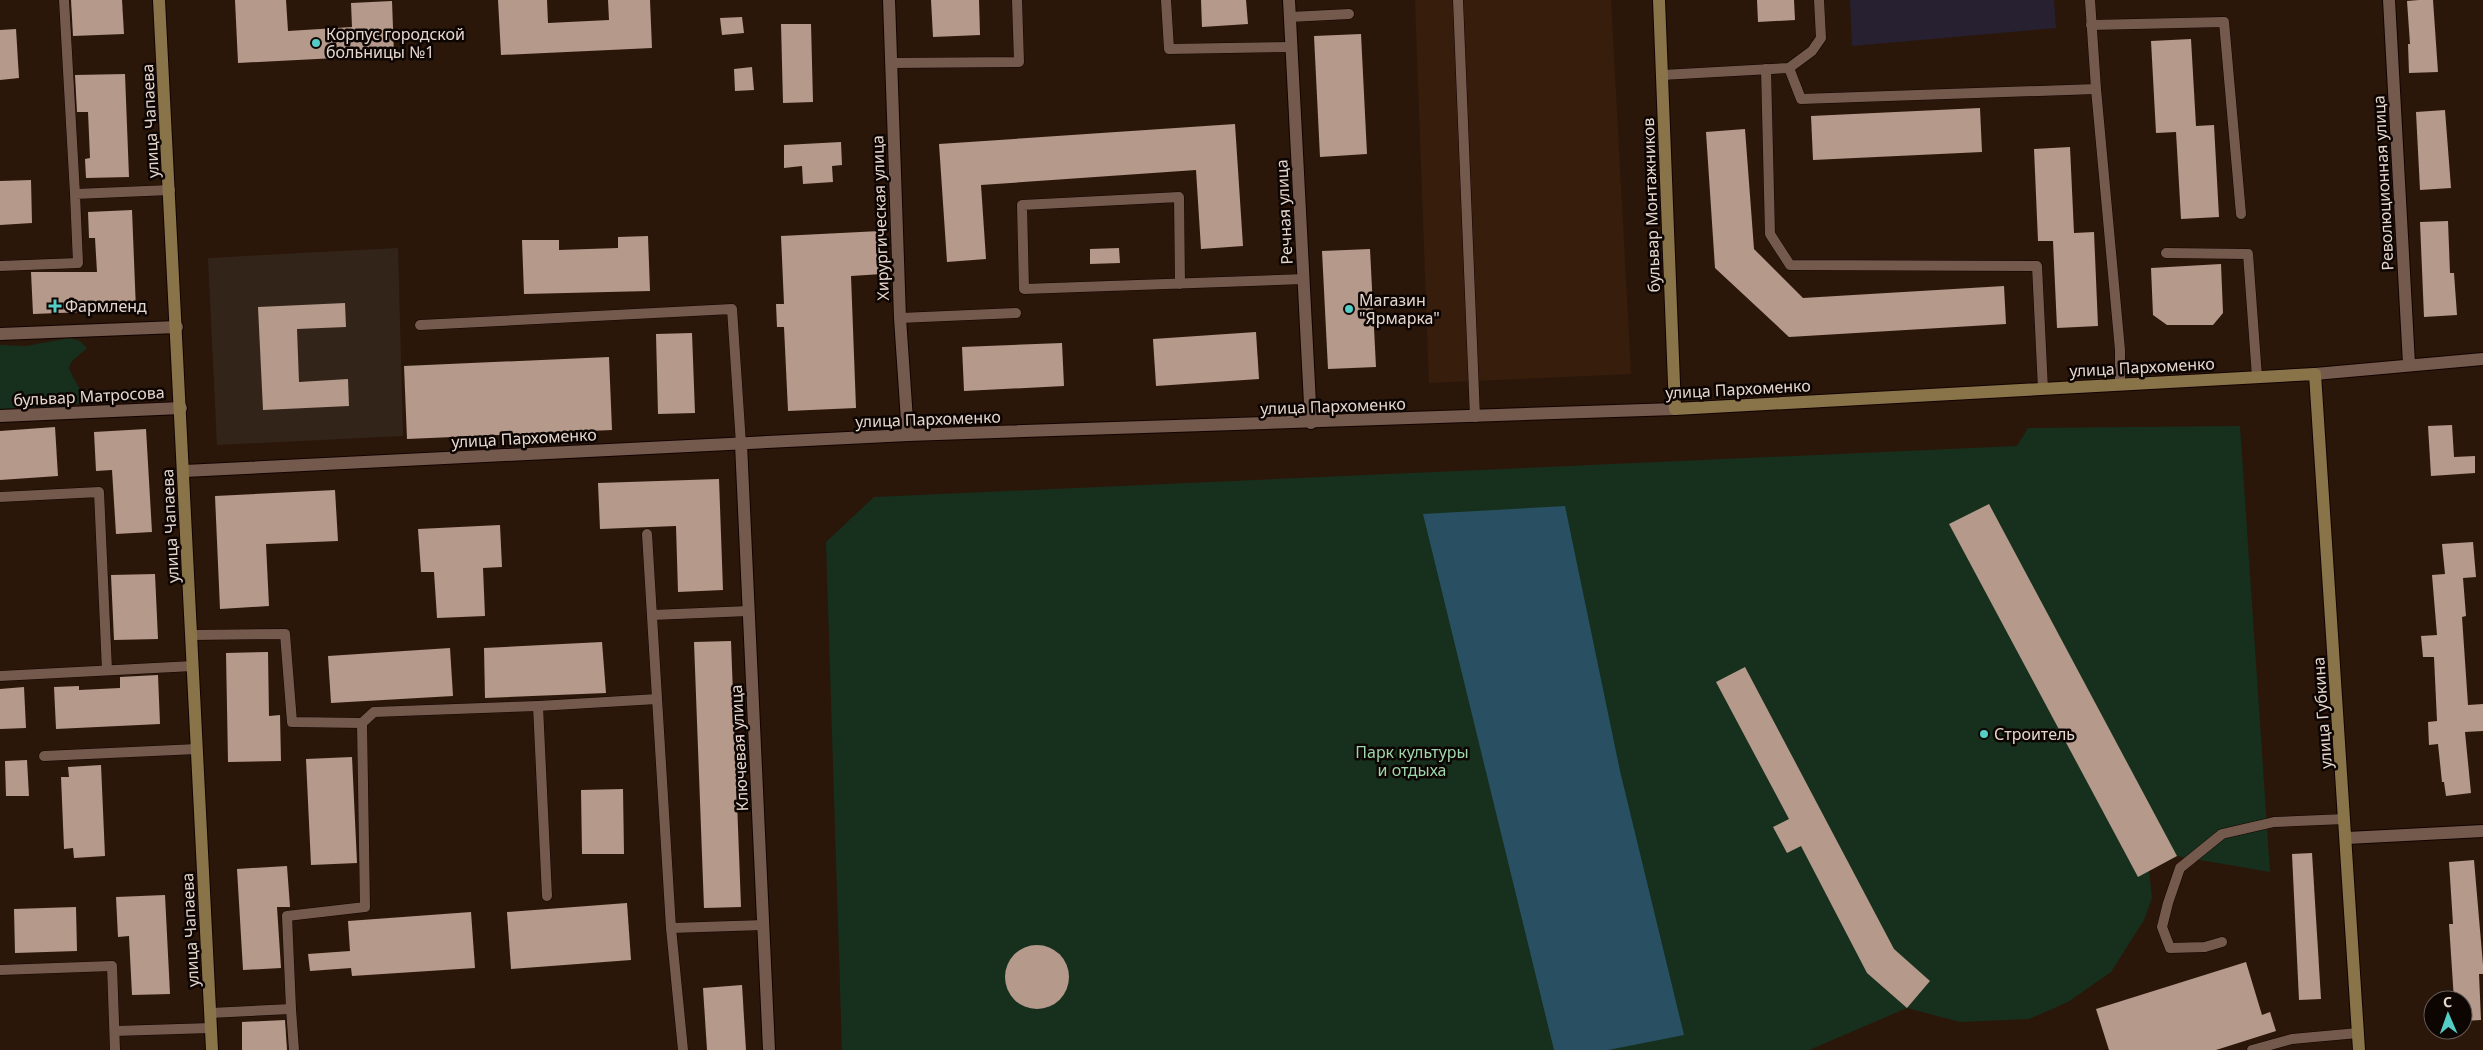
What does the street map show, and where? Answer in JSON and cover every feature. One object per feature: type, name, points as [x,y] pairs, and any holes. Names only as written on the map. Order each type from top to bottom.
[{"type":"street","name":"улица Чапаева","points":[[159,0],[212,1050]]},
{"type":"street","name":"Хирургическая улица","points":[[889,0],[900,318],[908,435]]},
{"type":"street","name":"Речная улица","points":[[1289,0],[1311,423]]},
{"type":"street","name":"бульвар Монтажников","points":[[1659,0],[1675,409]]},
{"type":"street","name":"Революционная улица","points":[[2389,0],[2409,364]]},
{"type":"street","points":[[0,334],[177,327]]},
{"type":"street","name":"улица Пархоменко","points":[[184,471],[908,435],[1311,423],[1675,409],[2315,374],[2409,364],[2483,359]]},
{"type":"street","name":"улица Губкина","points":[[2315,374],[2347,838],[2359,1050]]},
{"type":"street","name":"бульвар Матросова","points":[[0,416],[180,408]]},
{"type":"street","name":"Ключевая улица","points":[[741,444],[769,1050]]},
{"type":"street","points":[[2347,838],[2483,831]]},
{"type":"lane","points":[[0,266],[78,263],[76,194],[64,0]]},
{"type":"lane","points":[[891,63],[1019,62],[1016,0]]},
{"type":"lane","points":[[1166,0],[1169,49],[1292,47]]},
{"type":"lane","points":[[1458,0],[1475,417]]},
{"type":"lane","points":[[1662,75],[1789,68],[1812,51],[1821,38],[1818,0]]},
{"type":"lane","points":[[2090,0],[2096,89],[2120,350],[2120,384]]},
{"type":"lane","points":[[1290,17],[1350,14]]},
{"type":"lane","points":[[2091,25],[2224,22],[2241,214]]},
{"type":"lane","points":[[1789,68],[1801,99],[2096,89]]},
{"type":"lane","points":[[1766,69],[1770,234],[1790,264],[2037,266],[2043,388]]},
{"type":"lane","points":[[76,194],[170,190]]},
{"type":"lane","points":[[1180,284],[1179,197],[1022,205],[1024,289],[1180,284],[1304,279]]},
{"type":"lane","points":[[2166,253],[2248,254],[2256,377]]},
{"type":"lane","points":[[420,325],[732,309],[741,444]]},
{"type":"lane","points":[[900,318],[1016,313]]},
{"type":"lane","points":[[0,497],[99,492],[107,670]]},
{"type":"lane","points":[[647,534],[671,928],[683,1050]]},
{"type":"lane","points":[[652,615],[749,611]]},
{"type":"lane","points":[[192,635],[285,634],[292,722],[362,723],[374,712],[538,706],[657,699]]},
{"type":"lane","points":[[0,676],[193,666]]},
{"type":"lane","points":[[538,706],[547,896]]},
{"type":"lane","points":[[294,1050],[287,916],[365,907],[362,723]]},
{"type":"lane","points":[[44,756],[197,749]]},
{"type":"lane","points":[[2222,942],[2205,946],[2170,948],[2162,927],[2180,868],[2222,834],[2274,822],[2345,819]]},
{"type":"lane","points":[[671,928],[764,925]]},
{"type":"lane","points":[[0,970],[112,966],[115,1050]]},
{"type":"lane","points":[[210,1013],[291,1009]]},
{"type":"lane","points":[[115,1031],[211,1028]]},
{"type":"lane","points":[[2252,1050],[2292,1039],[2358,1033]]},
{"type":"shaded area","points":[[1415,0],[1611,0],[1631,374],[1429,383]]},
{"type":"shaded area","points":[[1850,0],[2054,0],[2056,28],[1852,46]]},
{"type":"shaded area","points":[[398,248],[403,436],[217,445],[208,258]]},
{"type":"green space","points":[[69,338],[80,341],[87,348],[71,362],[69,368],[84,400],[77,404],[57,408],[0,409],[0,345],[26,346]]},
{"type":"green space","name":"Парк культуры и отдыха","points":[[2240,426],[2270,872],[2177,856],[2149,871],[2152,898],[2144,920],[2111,972],[2068,1002],[2029,1019],[1960,1022],[1907,1008],[1809,1050],[842,1050],[826,542],[874,497],[2017,446],[2028,428]]},
{"type":"water","points":[[1565,506],[1620,771],[1684,1035],[1608,1050],[1554,1050],[1423,514]]},
{"type":"building","points":[[71,0],[122,0],[124,34],[73,36]]},
{"type":"building","name":"Корпус городской больницы №1","points":[[235,0],[286,0],[288,31],[352,27],[351,3],[392,1],[394,55],[238,63]]},
{"type":"building","points":[[498,0],[547,0],[548,23],[609,20],[608,0],[650,0],[652,48],[501,55]]},
{"type":"building","points":[[931,0],[979,0],[980,35],[933,37]]},
{"type":"building","points":[[1201,0],[1246,0],[1248,24],[1202,27]]},
{"type":"building","points":[[1757,0],[1794,0],[1795,20],[1758,22]]},
{"type":"building","points":[[2433,0],[2438,72],[2409,73],[2408,44],[2410,44],[2407,1]]},
{"type":"building","points":[[742,17],[744,33],[722,35],[720,18]]},
{"type":"building","points":[[781,24],[811,24],[813,102],[783,103]]},
{"type":"building","points":[[16,29],[19,78],[0,80],[0,30]]},
{"type":"building","points":[[1361,34],[1367,154],[1320,157],[1314,36]]},
{"type":"building","points":[[2191,39],[2196,126],[2214,125],[2219,217],[2181,219],[2176,132],[2156,133],[2151,41]]},
{"type":"building","points":[[752,67],[754,90],[735,91],[734,69]]},
{"type":"building","points":[[125,74],[129,177],[86,178],[85,159],[90,158],[88,112],[77,112],[75,75]]},
{"type":"building","points":[[1980,108],[1982,152],[1813,160],[1811,116]]},
{"type":"building","points":[[2445,110],[2451,188],[2420,190],[2416,112]]},
{"type":"building","points":[[1235,124],[1243,246],[1201,249],[1196,170],[981,185],[986,259],[947,262],[939,144]]},
{"type":"building","points":[[1745,129],[1754,249],[1803,298],[2004,286],[2006,324],[1789,337],[1715,268],[1706,132]]},
{"type":"building","points":[[841,142],[842,165],[832,166],[833,182],[803,184],[802,166],[784,168],[784,145]]},
{"type":"building","points":[[2070,147],[2074,233],[2094,232],[2098,326],[2057,328],[2053,241],[2038,241],[2034,149]]},
{"type":"building","points":[[31,180],[32,223],[0,225],[0,181]]},
{"type":"building","points":[[132,210],[136,310],[33,314],[31,272],[97,272],[95,238],[89,238],[88,212]]},
{"type":"building","points":[[2448,221],[2450,273],[2454,273],[2457,315],[2424,317],[2420,222]]},
{"type":"building","points":[[880,231],[882,274],[851,276],[856,408],[788,411],[784,327],[777,327],[776,304],[784,304],[781,236]]},
{"type":"building","points":[[648,236],[650,291],[524,294],[522,240],[559,240],[559,250],[618,248],[618,237]]},
{"type":"building","points":[[1119,248],[1120,263],[1090,264],[1090,249]]},
{"type":"building","name":"Магазин \"Ярмарка\"","points":[[1370,249],[1376,367],[1328,369],[1322,251]]},
{"type":"building","points":[[2221,264],[2223,313],[2213,325],[2167,325],[2153,315],[2151,268]]},
{"type":"building","points":[[345,303],[346,327],[297,329],[299,382],[348,379],[349,406],[263,410],[258,307]]},
{"type":"building","points":[[1256,332],[1259,379],[1156,386],[1153,339]]},
{"type":"building","points":[[692,333],[695,413],[658,414],[656,334]]},
{"type":"building","points":[[1062,343],[1064,386],[964,391],[962,347]]},
{"type":"building","points":[[609,357],[612,430],[407,439],[404,366]]},
{"type":"building","points":[[2452,425],[2454,457],[2475,456],[2475,473],[2431,476],[2428,426]]},
{"type":"building","points":[[55,427],[58,476],[0,480],[0,431]]},
{"type":"building","points":[[146,429],[152,532],[116,534],[112,470],[96,471],[94,432]]},
{"type":"building","points":[[719,479],[723,590],[678,592],[676,526],[600,529],[598,483]]},
{"type":"building","points":[[335,490],[338,541],[266,544],[269,606],[220,609],[215,496]]},
{"type":"building","points":[[1989,504],[2177,856],[2138,877],[1949,524]]},
{"type":"building","points":[[500,525],[502,567],[483,568],[485,616],[437,618],[434,572],[421,572],[418,529]]},
{"type":"building","points":[[2473,542],[2476,577],[2463,578],[2466,616],[2462,617],[2468,705],[2483,704],[2483,731],[2465,732],[2471,793],[2446,796],[2444,782],[2442,782],[2438,744],[2429,745],[2428,722],[2437,721],[2434,657],[2423,657],[2421,636],[2437,635],[2432,575],[2445,574],[2442,544]]},
{"type":"building","points":[[155,574],[158,639],[114,640],[111,575]]},
{"type":"building","points":[[731,641],[741,907],[704,908],[694,642]]},
{"type":"building","points":[[602,642],[606,693],[485,698],[484,648]]},
{"type":"building","points":[[450,648],[453,696],[331,703],[328,656]]},
{"type":"building","points":[[268,652],[269,716],[280,715],[281,761],[228,762],[226,653]]},
{"type":"building","points":[[1745,667],[1894,949],[1930,981],[1907,1008],[1867,973],[1801,846],[1787,853],[1773,827],[1789,819],[1716,682]]},
{"type":"building","points":[[158,675],[160,724],[56,729],[54,687],[79,686],[79,690],[120,688],[120,677]]},
{"type":"building","points":[[24,687],[26,728],[0,729],[0,689]]},
{"type":"building","points":[[352,757],[357,863],[311,865],[306,759]]},
{"type":"building","points":[[27,760],[29,796],[6,796],[5,761]]},
{"type":"building","points":[[101,765],[105,856],[74,858],[73,848],[64,849],[61,777],[69,777],[68,767]]},
{"type":"building","points":[[623,789],[624,854],[582,854],[581,790]]},
{"type":"building","points":[[2312,853],[2321,999],[2299,1000],[2292,854]]},
{"type":"building","points":[[2474,860],[2483,965],[2483,974],[2479,974],[2481,1020],[2473,1020],[2473,990],[2453,990],[2449,924],[2453,924],[2449,862]]},
{"type":"building","points":[[287,866],[290,907],[277,907],[281,968],[243,970],[237,869]]},
{"type":"building","points":[[165,895],[170,994],[132,995],[129,936],[118,937],[116,897]]},
{"type":"building","points":[[627,903],[631,960],[511,969],[507,912]]},
{"type":"building","points":[[76,907],[77,951],[15,953],[14,909]]},
{"type":"building","points":[[471,912],[475,968],[352,976],[351,968],[310,971],[308,954],[350,951],[348,921]]},
{"type":"building","points":[[1031,945],[1043,945],[1060,954],[1067,965],[1069,977],[1067,989],[1060,1000],[1043,1009],[1031,1009],[1019,1004],[1010,995],[1005,983],[1005,971],[1010,959],[1019,950]]},
{"type":"building","points":[[2246,962],[2262,1015],[2270,1012],[2276,1031],[2216,1050],[2109,1050],[2096,1009]]},
{"type":"building","points":[[742,985],[746,1050],[707,1050],[703,988]]},
{"type":"building","points":[[285,1020],[287,1050],[242,1050],[242,1022]]},
{"type":"place","name":"Корпус городской больницы №1","points":[[316,43]]},
{"type":"place","name":"Фармленд","points":[[55,306]]},
{"type":"place","name":"Магазин \"Ярмарка\"","points":[[1349,309]]},
{"type":"place","name":"Строитель","points":[[1984,734]]}]
